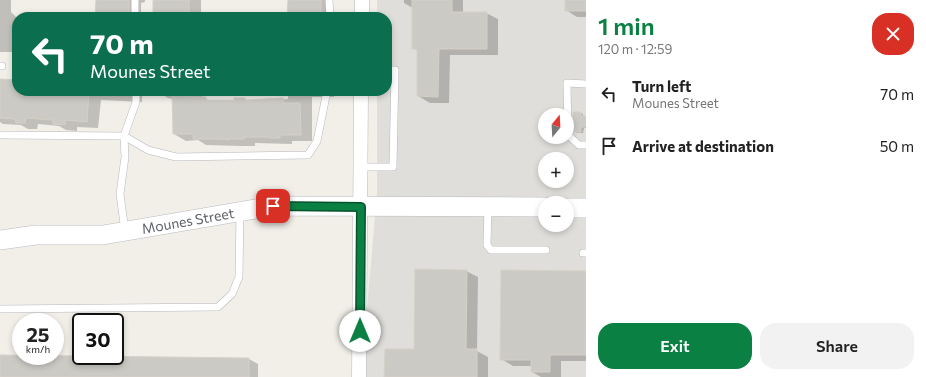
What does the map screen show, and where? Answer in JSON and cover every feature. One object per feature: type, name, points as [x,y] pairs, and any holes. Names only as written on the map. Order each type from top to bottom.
[{"type":"main road","name":"Mounes Street","points":[[0,240],[36,235],[103,235],[273,206],[538,207]]},
{"type":"main road","points":[[574,208],[586,208]]},
{"type":"main road","points":[[0,231],[36,235]]},
{"type":"street","points":[[362,0],[362,12]]},
{"type":"street","points":[[360,377],[361,96]]},
{"type":"lane","points":[[135,0],[135,12]]},
{"type":"lane","points":[[329,0],[330,12]]},
{"type":"lane","points":[[361,167],[393,167],[395,70],[392,70]]},
{"type":"lane","points":[[586,84],[567,83],[568,135],[579,145],[586,145]]},
{"type":"lane","points":[[125,231],[120,194],[125,157],[124,136],[136,102],[136,96]]},
{"type":"lane","points":[[0,135],[124,136],[148,150],[176,157],[308,155],[317,141],[326,96]]},
{"type":"lane","points":[[488,207],[487,246],[491,250],[546,250]]},
{"type":"lane","points":[[0,309],[218,307],[232,294],[239,277],[240,212]]},
{"type":"shaded area","points":[[377,0],[586,0],[586,377],[361,377],[377,194],[377,96],[392,96],[392,12],[377,12]]},
{"type":"building","points":[[96,0],[129,0],[129,12],[95,12]]},
{"type":"building","points":[[153,0],[189,0],[189,12],[153,12]]},
{"type":"building","points":[[288,0],[321,0],[321,12],[287,12]]},
{"type":"building","points":[[412,0],[452,0],[452,12],[487,12],[487,49],[439,49],[438,97],[417,96],[417,49],[412,49]]},
{"type":"building","points":[[565,0],[586,0],[586,11],[565,11]]},
{"type":"building","points":[[0,79],[12,80],[12,96],[89,96],[87,122],[66,120],[65,125],[53,124],[53,120],[26,118],[25,123],[16,123],[15,119],[0,118]]},
{"type":"building","points":[[172,96],[206,97],[206,100],[234,100],[234,98],[245,98],[245,100],[283,98],[283,103],[300,103],[301,135],[280,135],[280,138],[244,137],[244,139],[229,140],[193,139],[193,134],[173,134]]},
{"type":"building","points":[[574,112],[581,112],[581,116],[586,116],[586,127],[581,127],[581,132],[574,132]]},
{"type":"building","points":[[415,269],[467,270],[466,349],[477,349],[477,377],[384,377],[385,349],[414,349]]},
{"type":"building","points":[[501,270],[586,271],[586,355],[550,355],[550,372],[531,372],[531,360],[500,360]]},
{"type":"building","points":[[0,355],[12,355],[12,365],[64,365],[64,356],[72,356],[72,365],[124,365],[124,356],[249,358],[249,377],[0,377]]},
{"type":"route","points":[[273,206],[361,207],[360,331]]}]
